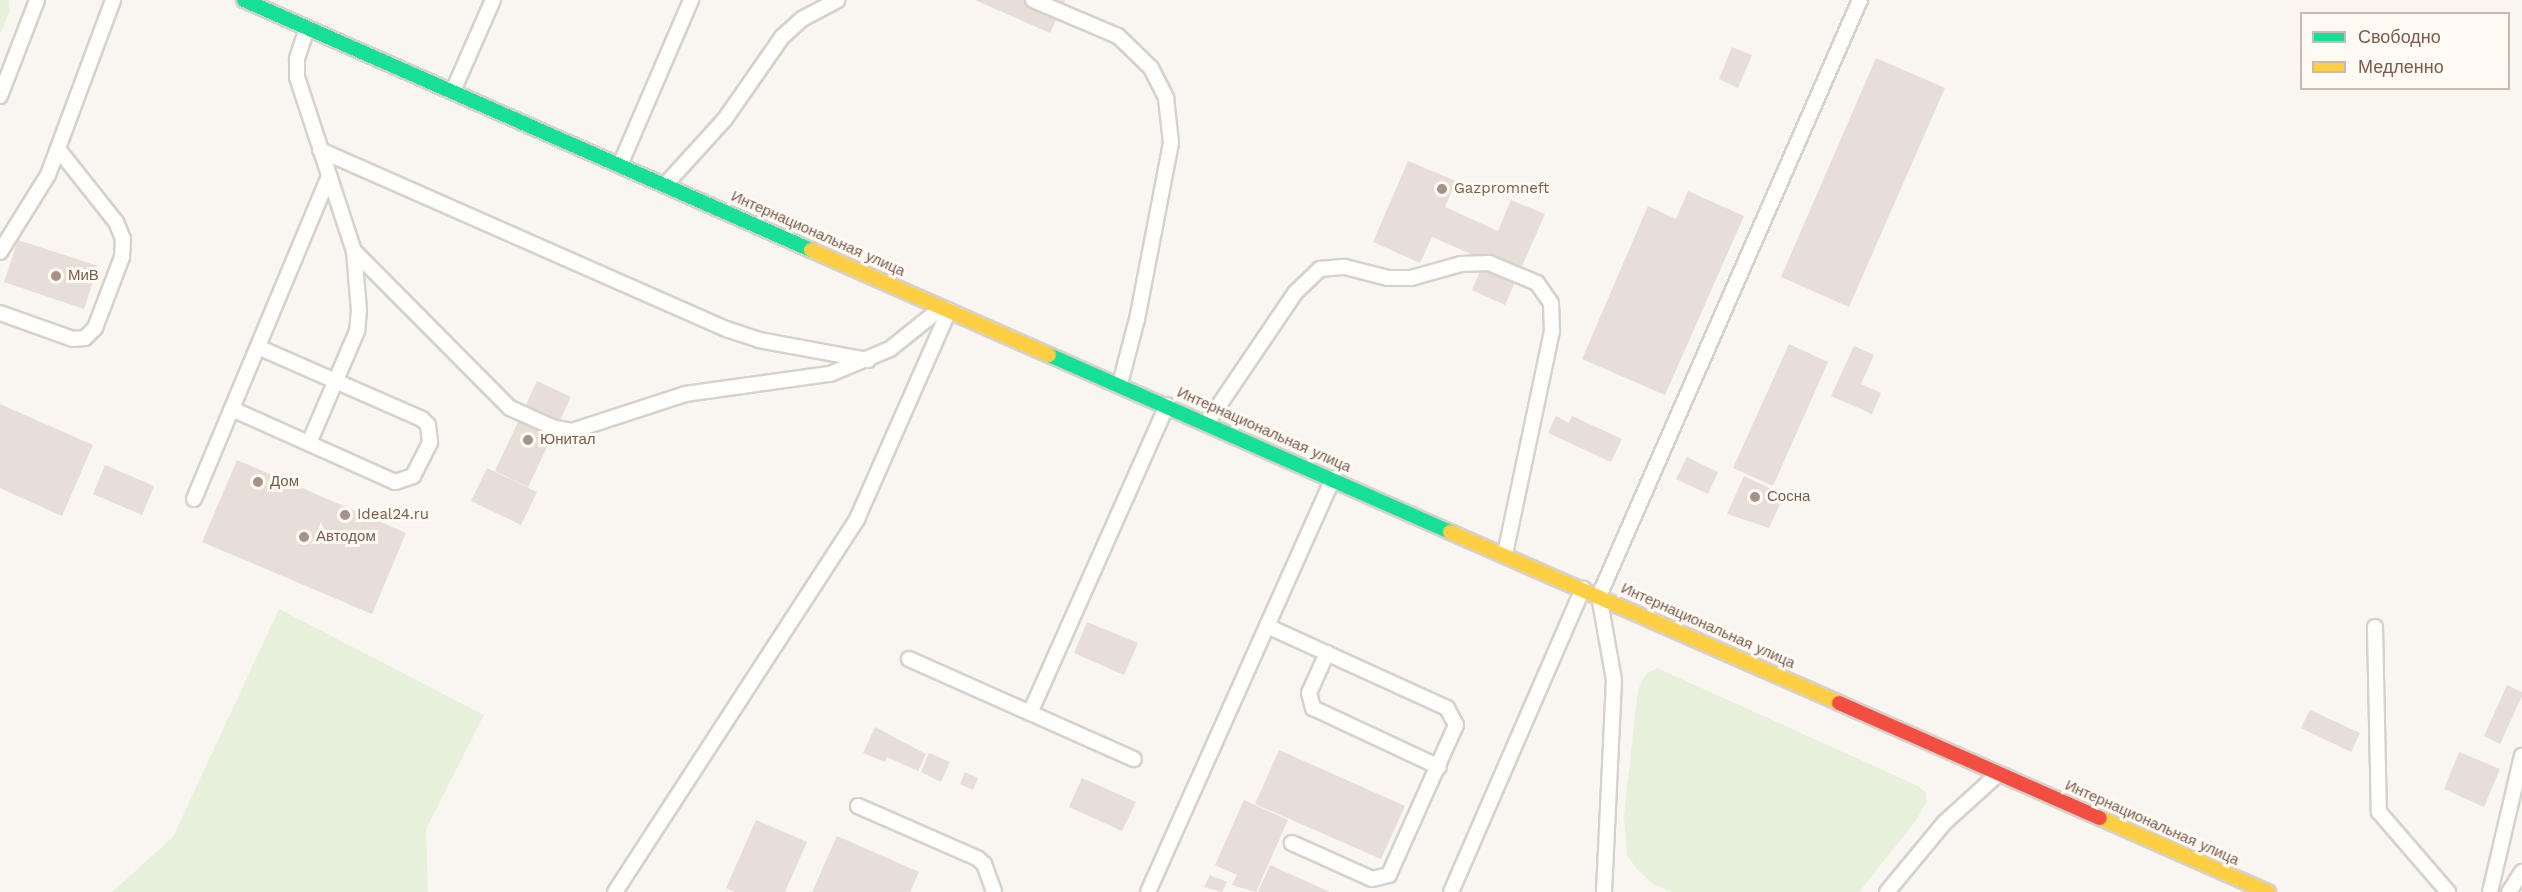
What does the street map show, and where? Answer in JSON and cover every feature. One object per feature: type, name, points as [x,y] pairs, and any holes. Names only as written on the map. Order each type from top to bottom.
[{"type":"main road","name":"Интернациональная улица","points":[[244,0],[1120,384],[2268,892]]},
{"type":"lane","points":[[0,96],[37,0]]},
{"type":"lane","points":[[0,252],[39,193],[58,149],[113,0]]},
{"type":"lane","points":[[282,17],[290,0]]},
{"type":"lane","points":[[453,92],[492,0]]},
{"type":"lane","points":[[620,165],[691,0]]},
{"type":"lane","points":[[664,185],[725,119],[782,37],[802,19],[837,0]]},
{"type":"lane","points":[[1034,0],[1118,36],[1151,68],[1166,98],[1171,143],[1137,319],[1120,384]]},
{"type":"lane","points":[[1604,892],[1614,680],[1599,596],[1860,0]]},
{"type":"lane","points":[[307,27],[297,59],[297,77],[354,251],[359,299],[357,331],[309,443]]},
{"type":"lane","points":[[0,313],[73,339],[85,338],[95,328],[122,257],[123,239],[116,222],[58,149]]},
{"type":"lane","points":[[320,150],[726,329],[759,340],[869,360]]},
{"type":"lane","points":[[194,499],[329,177]]},
{"type":"lane","points":[[354,251],[510,408],[552,427],[572,431],[685,394],[830,374],[890,350],[946,308]]},
{"type":"lane","points":[[1207,423],[1295,293],[1320,269],[1346,267],[1388,278],[1411,278],[1461,264],[1490,263],[1537,283],[1551,303],[1552,331],[1505,554]]},
{"type":"lane","points":[[615,892],[857,519],[946,308]]},
{"type":"lane","points":[[232,409],[395,482],[413,476],[430,442],[428,425],[422,419],[258,347]]},
{"type":"lane","points":[[1030,713],[1167,405]]},
{"type":"lane","points":[[1148,892],[1333,478]]},
{"type":"lane","points":[[1451,892],[1582,589]]},
{"type":"lane","points":[[1267,626],[1447,708],[1456,725],[1395,866],[1380,880],[1292,843]]},
{"type":"lane","points":[[2375,627],[2379,812],[2448,892]]},
{"type":"lane","points":[[1327,653],[1309,693],[1313,708],[1439,767]]},
{"type":"lane","points":[[909,659],[1134,759]]},
{"type":"lane","points":[[2490,892],[2522,756]]},
{"type":"lane","points":[[1887,892],[1944,823],[2000,773]]},
{"type":"lane","points":[[858,806],[977,858],[984,864],[994,892]]},
{"type":"lane","points":[[2509,892],[2522,872]]},
{"type":"green space","points":[[0,0],[9,0],[10,11],[0,34]]},
{"type":"green space","points":[[279,609],[484,715],[426,829],[428,892],[112,892],[173,837]]},
{"type":"green space","points":[[1657,668],[1918,786],[1925,792],[1927,801],[1915,822],[1859,892],[1672,892],[1653,884],[1637,869],[1627,855],[1624,816],[1638,689],[1646,674]]},
{"type":"building","points":[[975,0],[1065,0],[1050,33]]},
{"type":"building","points":[[1732,47],[1752,55],[1738,88],[1719,79]]},
{"type":"building","points":[[1876,58],[1945,88],[1849,307],[1781,277]]},
{"type":"building","points":[[1408,161],[1456,181],[1445,207],[1498,231],[1511,200],[1545,214],[1505,305],[1472,290],[1485,260],[1432,237],[1420,263],[1373,242]]},
{"type":"building","points":[[1688,191],[1744,216],[1665,395],[1582,359],[1648,206],[1676,219]]},
{"type":"building","points":[[18,240],[98,266],[84,309],[4,282]]},
{"type":"building","points":[[1789,344],[1828,362],[1773,486],[1733,468]]},
{"type":"building","points":[[1854,346],[1874,355],[1861,384],[1881,393],[1872,414],[1831,396]]},
{"type":"building","points":[[537,381],[571,397],[528,487],[495,471]]},
{"type":"building","points":[[0,404],[93,445],[62,516],[0,488]]},
{"type":"building","points":[[1556,416],[1569,423],[1572,416],[1622,439],[1611,462],[1548,433]]},
{"type":"building","points":[[1687,457],[1718,472],[1708,494],[1676,479]]},
{"type":"building","name":"Автодом","points":[[237,460],[406,533],[372,614],[202,542]]},
{"type":"building","points":[[105,465],[154,486],[142,515],[93,494]]},
{"type":"building","points":[[487,468],[537,492],[521,525],[471,501]]},
{"type":"building","points":[[1744,476],[1773,490],[1771,495],[1782,500],[1769,528],[1727,514]]},
{"type":"building","points":[[1087,622],[1138,643],[1124,675],[1074,653]]},
{"type":"building","points":[[2507,685],[2522,692],[2522,696],[2500,744],[2484,736]]},
{"type":"building","points":[[2310,710],[2360,733],[2351,752],[2301,728]]},
{"type":"building","points":[[875,727],[926,754],[918,771],[887,757],[885,762],[863,753]]},
{"type":"building","points":[[1279,750],[1405,806],[1381,859],[1255,804]]},
{"type":"building","points":[[2459,752],[2500,769],[2484,807],[2444,789]]},
{"type":"building","points":[[929,753],[950,762],[941,782],[921,772]]},
{"type":"building","points":[[965,772],[978,778],[973,790],[960,784]]},
{"type":"building","points":[[1082,778],[1136,802],[1122,831],[1069,807]]},
{"type":"building","points":[[1244,800],[1288,820],[1256,892],[1232,885],[1237,875],[1215,865]]},
{"type":"building","points":[[756,820],[807,842],[785,892],[735,892],[726,888]]},
{"type":"building","points":[[837,836],[919,872],[910,892],[812,892]]},
{"type":"building","points":[[1270,865],[1330,892],[1258,892]]},
{"type":"building","points":[[1210,875],[1227,882],[1222,892],[1204,887]]},
{"type":"traffic: fast","points":[[244,0],[811,250]]},
{"type":"traffic: fast","points":[[1049,355],[1450,532]]},
{"type":"traffic: slow","points":[[811,250],[1049,355]]},
{"type":"traffic: slow","points":[[1450,532],[1839,703]]},
{"type":"traffic: slow","points":[[2100,818],[2268,892]]},
{"type":"traffic: jam","points":[[1839,703],[2100,818]]},
{"type":"place","name":"Gazpromneft","points":[[1442,189]]},
{"type":"place","name":"МиВ","points":[[56,276]]},
{"type":"place","name":"Юнитал","points":[[528,440]]},
{"type":"place","name":"Дом","points":[[258,482]]},
{"type":"place","name":"Сосна","points":[[1755,497]]},
{"type":"place","name":"Ideal24.ru","points":[[345,515]]},
{"type":"place","name":"Автодом","points":[[304,537]]}]
